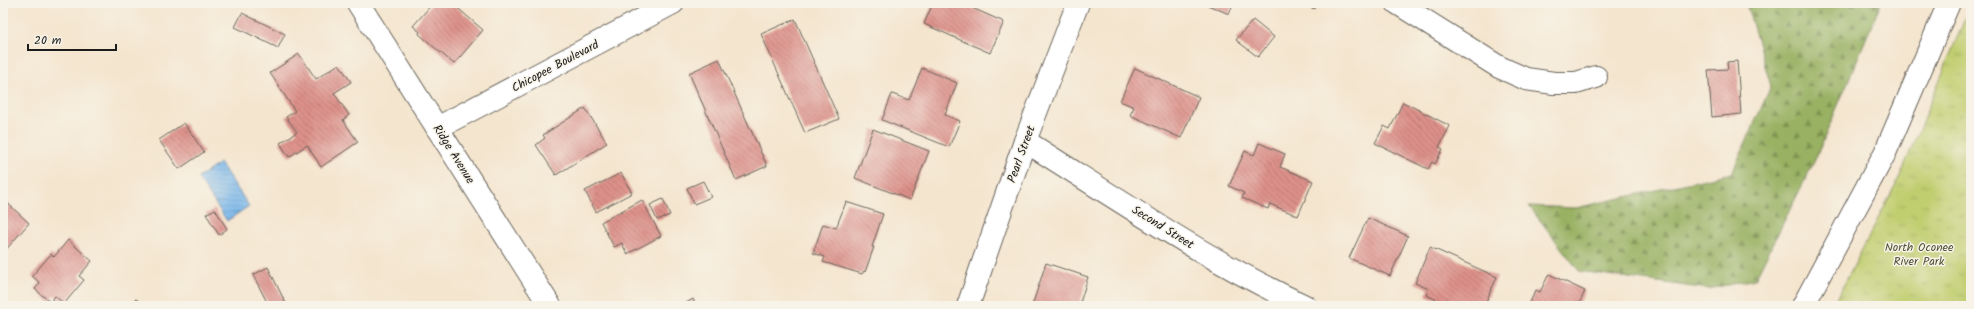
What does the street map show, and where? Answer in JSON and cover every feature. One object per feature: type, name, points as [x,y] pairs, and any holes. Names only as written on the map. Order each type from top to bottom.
[{"type":"street","name":"Ridge Avenue","points":[[358,3],[550,306]]},
{"type":"street","name":"Chicopee Boulevard","points":[[437,128],[673,3]]},
{"type":"street","name":"Pearl Street","points":[[968,306],[1024,141],[1078,3]]},
{"type":"street","points":[[1397,3],[1499,68],[1526,79],[1576,84],[1596,77]]},
{"type":"street","points":[[1803,306],[1885,153],[1949,3]]},
{"type":"street","name":"Second Street","points":[[1024,141],[1198,248],[1283,296],[1305,306]]},
{"type":"green space","points":[[1746,3],[1881,3],[1815,160],[1755,279],[1708,289],[1579,271],[1529,206],[1576,208],[1732,173],[1771,86]]},
{"type":"green space","name":"North Oconee River Park","points":[[1971,4],[1971,306],[1833,306],[1900,176]]},
{"type":"water","points":[[220,163],[249,206],[227,221],[198,178]]},
{"type":"building","points":[[433,3],[452,3],[483,30],[454,64],[419,34],[420,32],[413,26]]},
{"type":"building","points":[[933,3],[961,3],[1004,22],[990,53],[924,24]]},
{"type":"building","points":[[1203,3],[1234,3],[1229,14]]},
{"type":"building","points":[[1302,3],[1317,3],[1314,9]]},
{"type":"building","points":[[242,13],[285,34],[278,48],[235,27]]},
{"type":"building","points":[[795,19],[839,119],[805,133],[761,34]]},
{"type":"building","points":[[1253,20],[1274,37],[1258,57],[1236,40]]},
{"type":"building","points":[[299,54],[316,79],[339,64],[351,82],[334,93],[349,115],[343,120],[358,142],[321,167],[307,145],[289,157],[280,143],[297,132],[286,117],[295,111],[270,73]]},
{"type":"building","points":[[719,59],[767,166],[736,180],[689,73]]},
{"type":"building","points":[[1737,61],[1741,114],[1712,117],[1708,70],[1728,69],[1727,62]]},
{"type":"building","points":[[922,68],[957,83],[945,115],[960,121],[949,147],[882,120],[892,94],[909,100]]},
{"type":"building","points":[[1135,68],[1199,97],[1181,138],[1130,115],[1134,107],[1120,101]]},
{"type":"building","points":[[1403,102],[1450,126],[1439,147],[1443,149],[1435,164],[1432,162],[1428,169],[1375,143],[1384,126],[1390,129]]},
{"type":"building","points":[[585,108],[607,143],[556,175],[536,145],[545,138],[543,135]]},
{"type":"building","points":[[184,123],[204,152],[179,169],[159,140]]},
{"type":"building","points":[[873,129],[929,151],[910,200],[855,178]]},
{"type":"building","points":[[1259,143],[1285,154],[1280,167],[1313,181],[1298,216],[1270,204],[1268,209],[1242,198],[1244,193],[1229,186],[1245,151],[1254,155]]},
{"type":"building","points":[[621,173],[632,193],[596,212],[585,191]]},
{"type":"building","points":[[703,181],[711,197],[694,204],[687,188]]},
{"type":"building","points":[[3,199],[29,223],[4,252],[3,251]]},
{"type":"building","points":[[663,199],[670,215],[657,220],[650,205]]},
{"type":"building","points":[[642,200],[661,236],[627,254],[622,243],[614,247],[601,222]]},
{"type":"building","points":[[846,202],[883,214],[872,247],[874,247],[865,272],[864,271],[862,274],[823,262],[825,257],[813,253],[823,224],[836,228]]},
{"type":"building","points":[[215,209],[227,229],[219,235],[206,214]]},
{"type":"building","points":[[1368,218],[1408,236],[1390,276],[1349,258]]},
{"type":"building","points":[[68,240],[92,261],[79,276],[84,280],[64,304],[55,296],[50,302],[35,289],[40,283],[32,276],[51,254],[54,257]]},
{"type":"building","points":[[1430,247],[1497,277],[1484,306],[1467,306],[1455,301],[1451,306],[1426,295],[1429,289],[1415,283]]},
{"type":"building","points":[[1046,263],[1088,277],[1079,306],[1032,306]]},
{"type":"building","points":[[268,267],[287,306],[269,306],[253,275]]},
{"type":"building","points":[[1549,274],[1585,291],[1578,306],[1528,306],[1536,290],[1540,292]]},
{"type":"building","points":[[136,299],[145,306],[130,306]]},
{"type":"building","points":[[693,299],[696,306],[681,306]]}]
